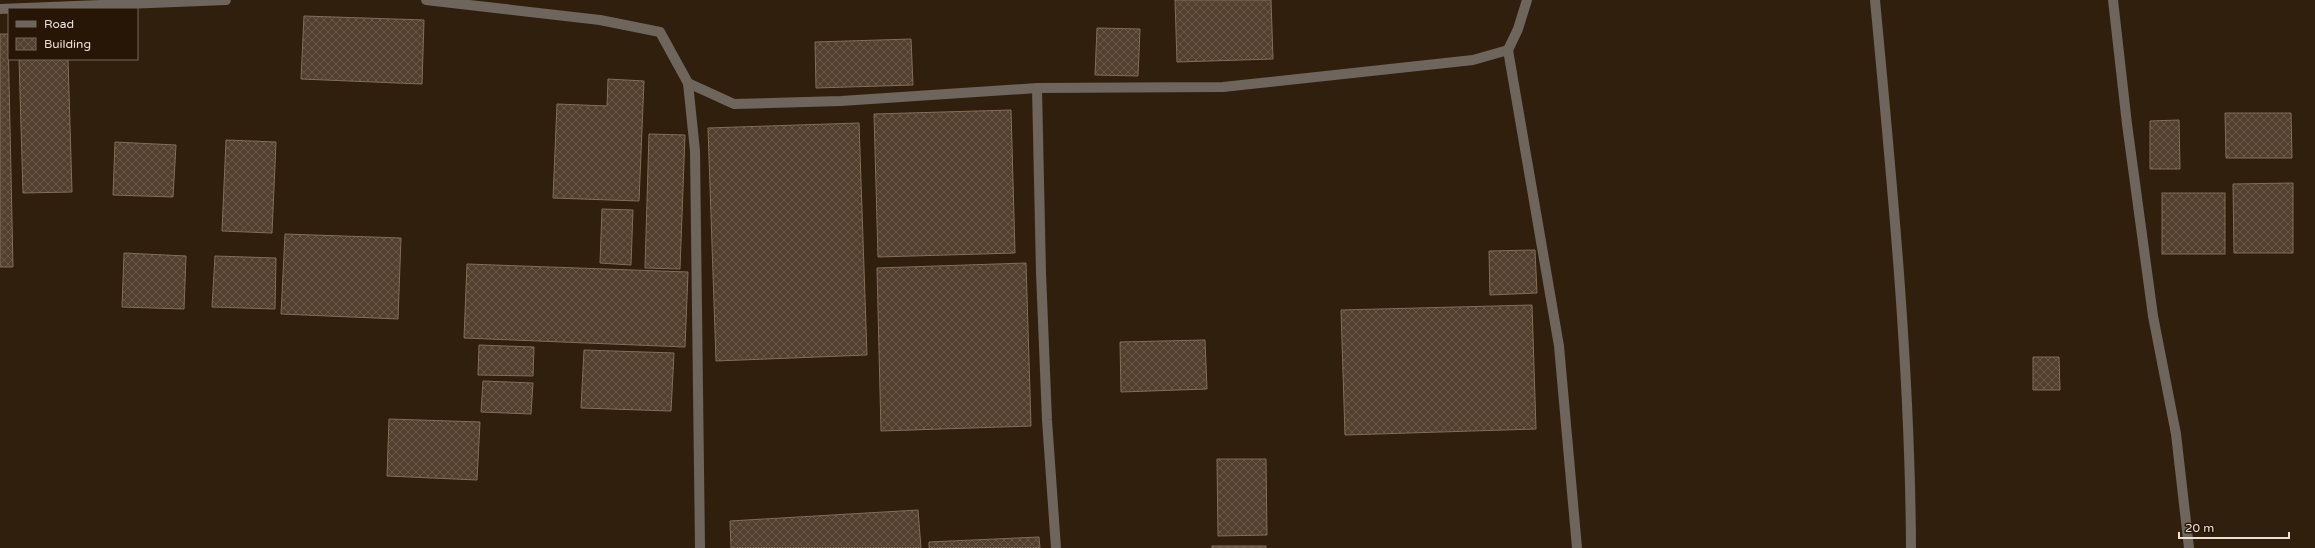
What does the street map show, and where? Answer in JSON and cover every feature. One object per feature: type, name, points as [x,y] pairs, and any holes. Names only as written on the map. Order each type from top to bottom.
[{"type":"street","points":[[25,8],[226,0]]},
{"type":"street","points":[[426,0],[600,20],[660,32],[688,83],[695,151],[700,548]]},
{"type":"street","points":[[1526,0],[1518,30],[1508,50],[1559,346],[1578,548]]},
{"type":"street","points":[[1875,0],[1893,189],[1910,474],[1911,548]]},
{"type":"street","points":[[2113,0],[2127,124],[2152,316],[2176,434],[2189,548]]},
{"type":"street","points":[[688,83],[734,104],[841,101],[1037,88],[1223,88],[1473,60],[1508,50]]},
{"type":"street","points":[[1037,88],[1046,412],[1056,548]]},
{"type":"building","points":[[1175,0],[1271,0],[1273,59],[1177,62]]},
{"type":"building","points":[[304,16],[424,20],[422,84],[301,79]]},
{"type":"building","points":[[1097,28],[1140,29],[1138,76],[1095,75]]},
{"type":"building","points":[[0,34],[8,34],[13,267],[0,267]]},
{"type":"building","points":[[911,39],[913,85],[816,88],[815,42]]},
{"type":"building","points":[[19,60],[68,60],[72,192],[23,193]]},
{"type":"building","points":[[608,79],[644,81],[639,201],[553,198],[557,104],[607,106]]},
{"type":"building","points":[[1011,110],[1015,253],[878,257],[874,114]]},
{"type":"building","points":[[2225,113],[2291,113],[2292,158],[2226,158]]},
{"type":"building","points":[[2179,120],[2180,169],[2150,169],[2150,121]]},
{"type":"building","points":[[859,123],[867,355],[716,361],[708,128]]},
{"type":"building","points":[[649,134],[685,135],[680,269],[645,268]]},
{"type":"building","points":[[226,140],[276,142],[272,233],[222,231]]},
{"type":"building","points":[[115,142],[176,145],[173,197],[113,195]]},
{"type":"building","points":[[2293,183],[2293,253],[2234,253],[2233,184]]},
{"type":"building","points":[[2162,193],[2225,193],[2225,254],[2162,254]]},
{"type":"building","points":[[602,209],[633,210],[631,265],[600,263]]},
{"type":"building","points":[[285,234],[401,238],[398,319],[281,314]]},
{"type":"building","points":[[1535,250],[1537,293],[1490,295],[1489,251]]},
{"type":"building","points":[[124,253],[186,256],[184,309],[122,307]]},
{"type":"building","points":[[215,256],[276,258],[275,309],[212,307]]},
{"type":"building","points":[[1026,263],[1031,426],[881,431],[877,268]]},
{"type":"building","points":[[467,264],[688,272],[685,347],[464,338]]},
{"type":"building","points":[[1532,305],[1536,429],[1345,435],[1341,310]]},
{"type":"building","points":[[1205,340],[1207,389],[1121,392],[1120,342]]},
{"type":"building","points":[[479,345],[534,347],[533,376],[478,375]]},
{"type":"building","points":[[584,350],[674,353],[671,411],[581,408]]},
{"type":"building","points":[[2033,357],[2059,357],[2060,390],[2033,390]]},
{"type":"building","points":[[483,381],[533,383],[531,414],[481,412]]},
{"type":"building","points":[[389,419],[480,422],[477,480],[387,476]]},
{"type":"building","points":[[1217,459],[1266,459],[1267,535],[1218,536]]},
{"type":"building","points":[[918,510],[921,548],[731,548],[730,521]]},
{"type":"building","points":[[1039,537],[1040,548],[929,548],[929,542]]},
{"type":"building","points":[[1212,546],[1266,546],[1266,548],[1212,548]]}]
